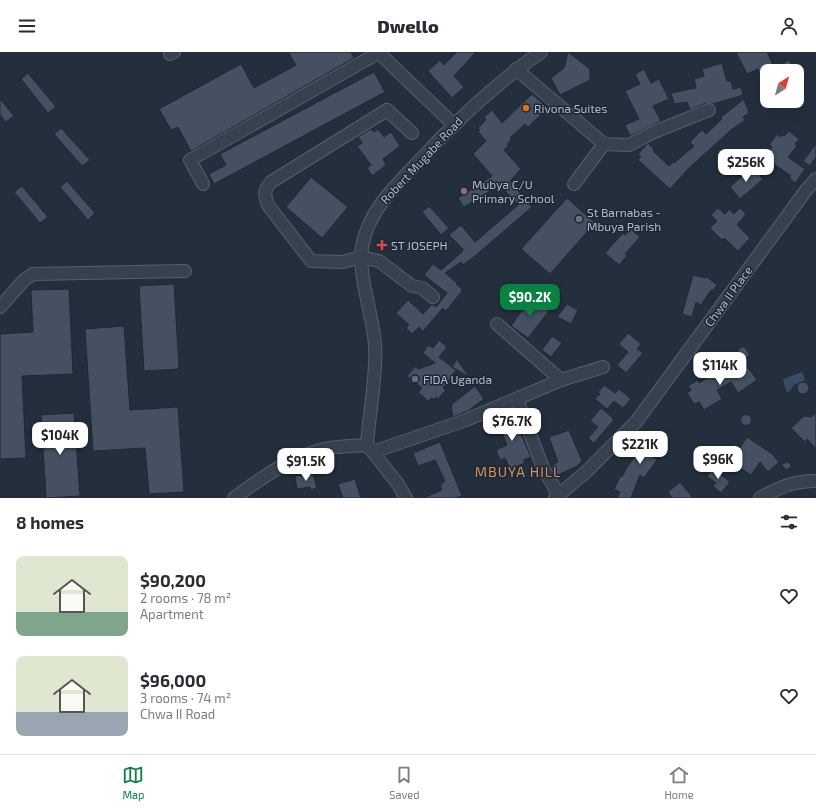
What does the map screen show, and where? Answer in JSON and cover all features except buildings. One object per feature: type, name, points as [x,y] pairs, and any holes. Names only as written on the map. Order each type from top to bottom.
[{"type":"street","points":[[203,184],[190,160],[379,52],[453,124]]},
{"type":"street","name":"Robert Mugabe Road","points":[[370,448],[375,346],[361,267],[361,256],[365,236],[383,201],[453,124],[516,69],[541,52]]},
{"type":"street","points":[[516,69],[604,144],[629,145],[654,132],[709,110]]},
{"type":"street","points":[[412,133],[387,110],[271,182],[266,188],[265,196],[268,205],[311,261],[342,262],[361,256],[379,261],[412,286],[422,288],[433,297]]},
{"type":"street","points":[[574,184],[604,144]]},
{"type":"street","name":"Chwa II Place","points":[[557,496],[586,472],[636,422],[802,195],[816,179]]},
{"type":"street","points":[[0,307],[24,280],[33,274],[185,271]]},
{"type":"street","points":[[497,324],[561,380]]},
{"type":"street","points":[[234,498],[284,464],[299,456],[331,448],[370,448],[466,420],[561,380],[603,367]]},
{"type":"street","points":[[518,399],[543,468],[557,496]]},
{"type":"street","points":[[370,448],[398,484],[406,498]]},
{"type":"street","points":[[760,498],[788,483],[816,481]]},
{"type":"water","points":[[802,372],[805,380],[794,385],[789,392],[786,391],[783,379]]},
{"type":"place","name":"Rivona Suites","points":[[526,108]]},
{"type":"place","name":"Mubya C/U Primary School","points":[[464,191]]},
{"type":"place","name":"St Barnabas - Mbuya Parish","points":[[579,219]]},
{"type":"place","name":"ST JOSEPH","points":[[382,245]]},
{"type":"place","name":"FIDA Uganda","points":[[415,379]]},
{"type":"district","name":"MBUYA HILL","points":[[518,471]]}]
